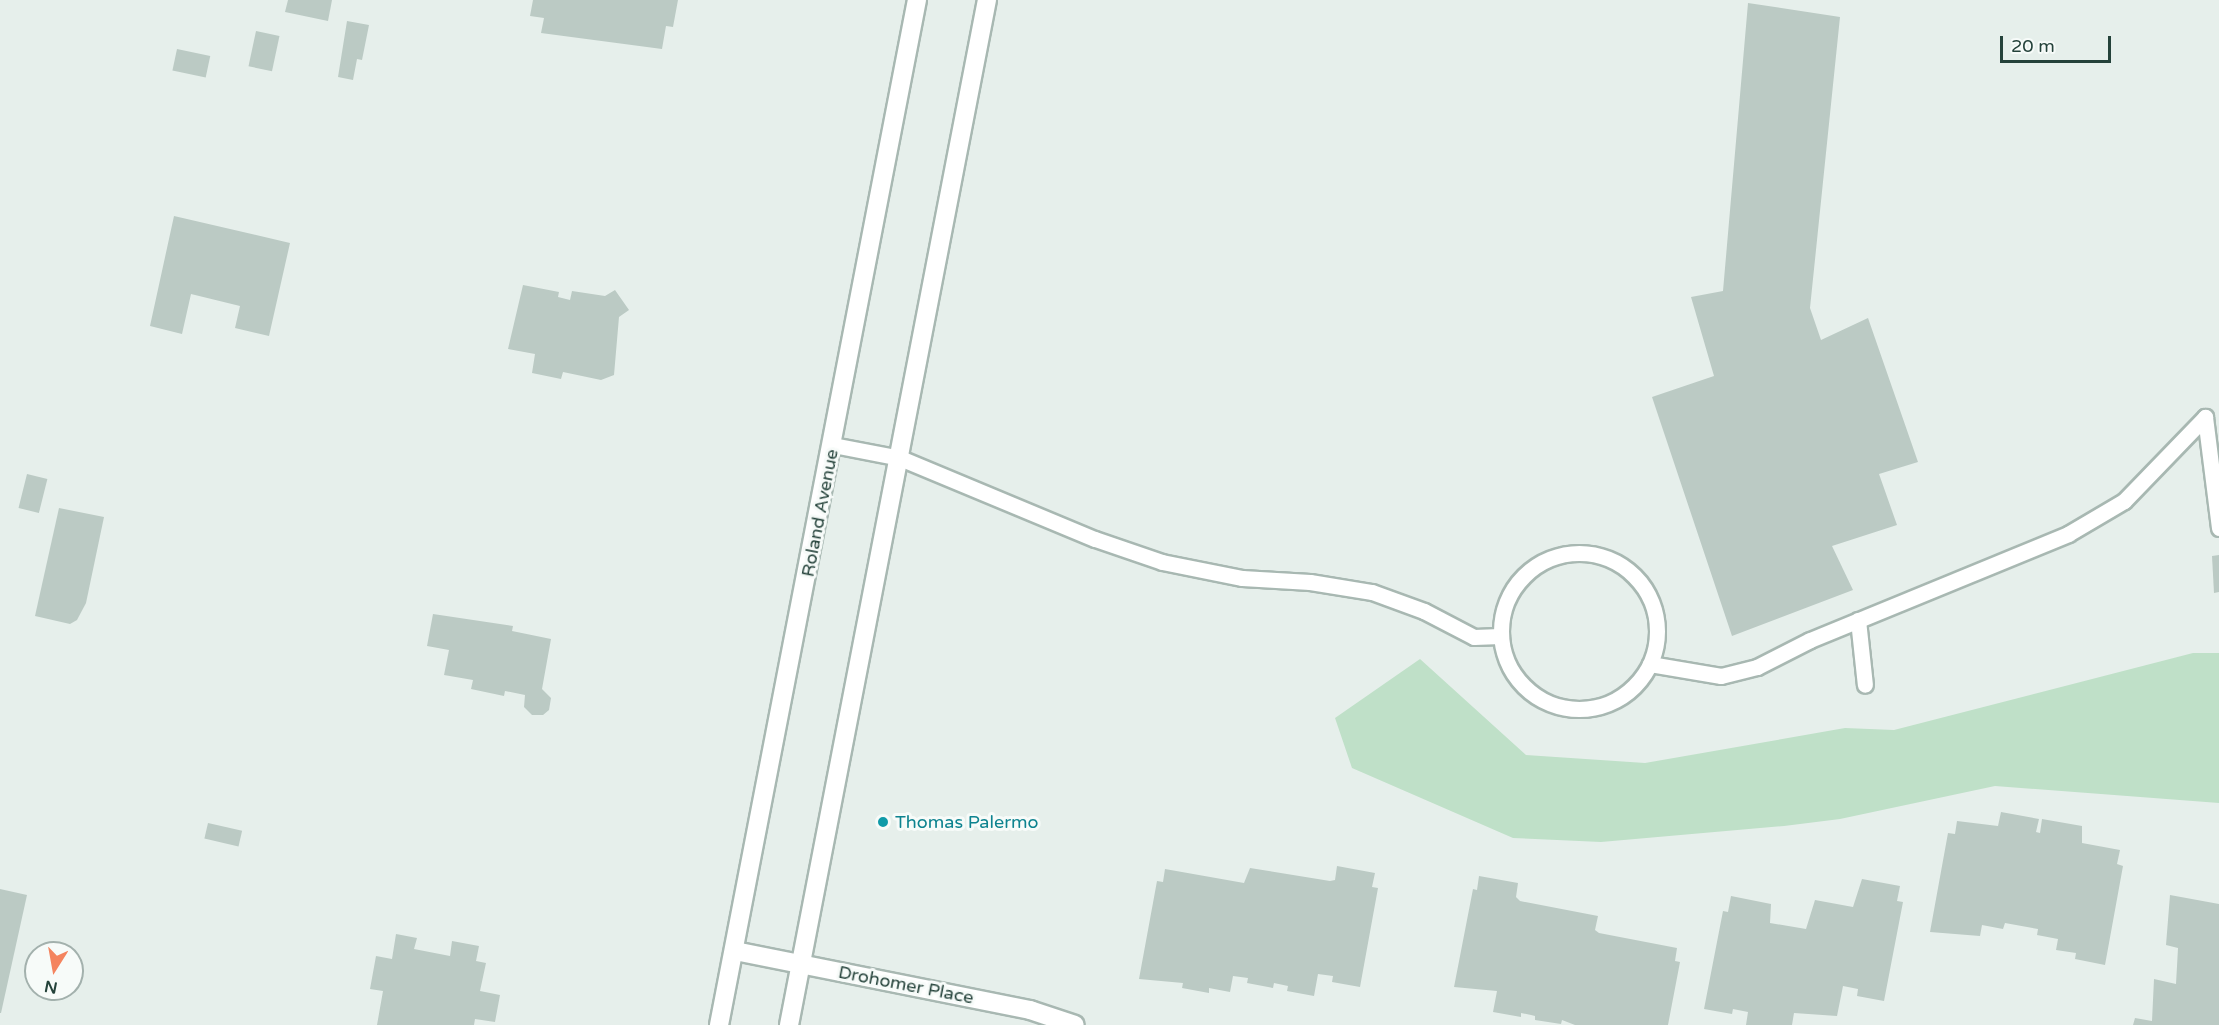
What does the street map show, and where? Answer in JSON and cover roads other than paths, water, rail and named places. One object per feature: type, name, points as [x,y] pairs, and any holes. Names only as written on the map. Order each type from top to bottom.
[{"type":"street","name":"Roland Avenue","points":[[719,1025],[833,445],[917,0]]},
{"type":"street","points":[[789,1025],[987,0]]},
{"type":"street","name":"Drohomer Place","points":[[735,951],[802,964],[1028,1018],[1075,1025]]},
{"type":"lane","points":[[1650,664],[1721,676],[1757,667],[1858,620],[2077,528],[2124,501],[2205,417],[2219,528]]},
{"type":"lane","points":[[833,445],[900,458],[1095,539],[1162,562],[1242,578],[1310,582],[1372,592],[1424,611],[1474,638],[1500,636]]},
{"type":"lane","points":[[1567,555],[1599,556],[1622,566],[1650,599],[1657,620],[1657,643],[1650,664],[1636,685],[1615,701],[1591,709],[1564,709],[1540,700],[1520,683],[1506,661],[1500,636],[1503,611],[1513,588],[1530,569],[1567,555]]},
{"type":"lane","points":[[1858,620],[1865,685]]},
{"type":"place","name":"Thomas Palermo","points":[[883,822]]}]
